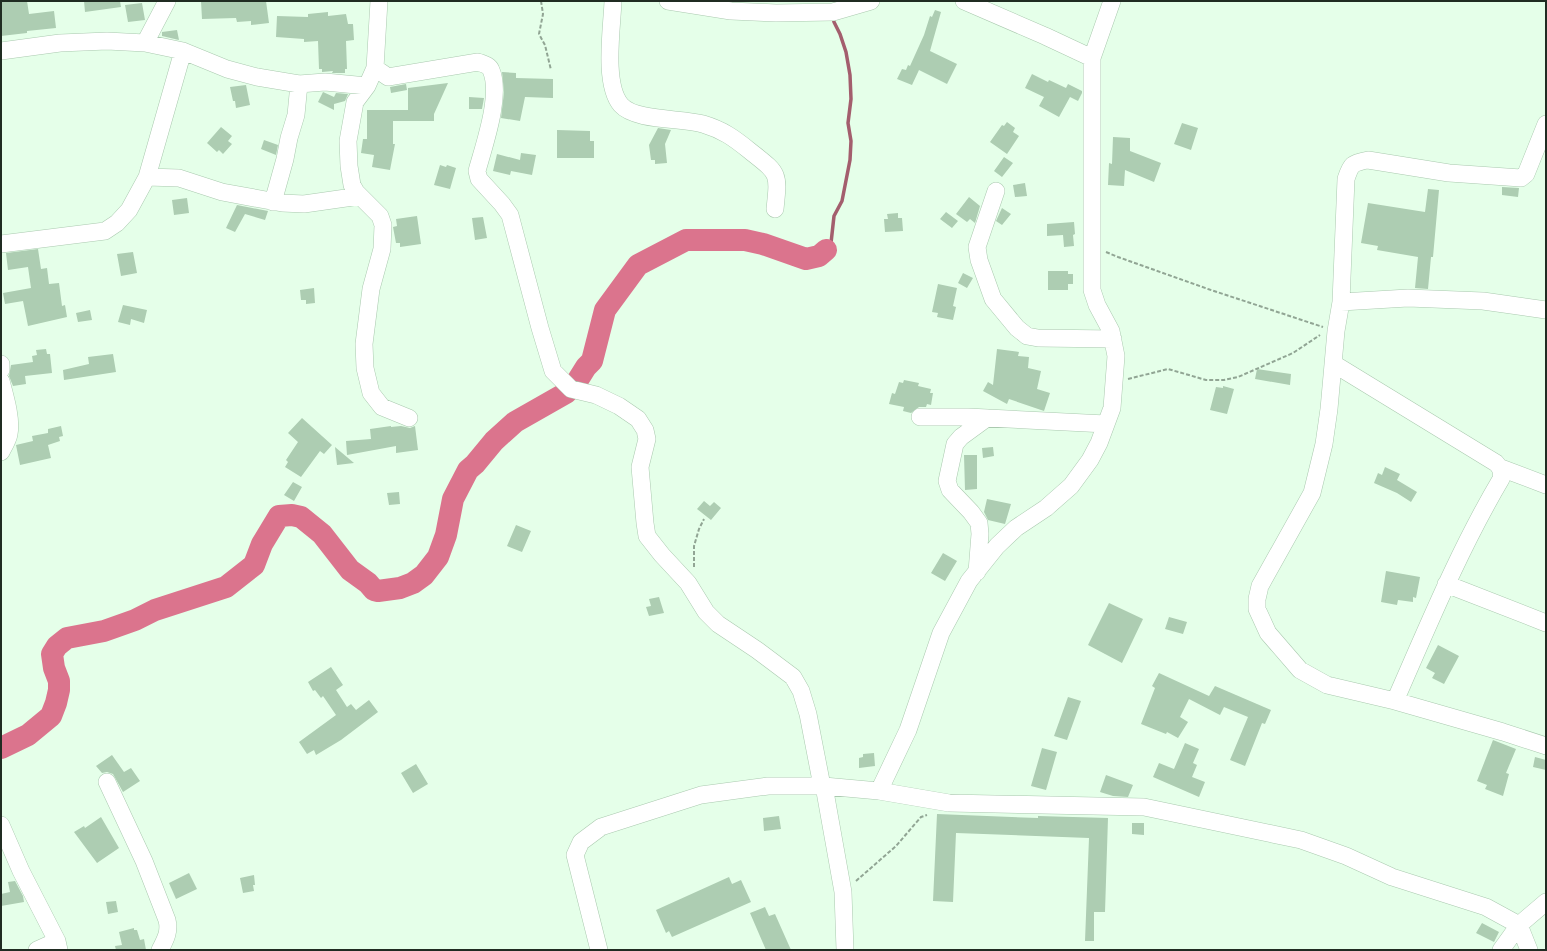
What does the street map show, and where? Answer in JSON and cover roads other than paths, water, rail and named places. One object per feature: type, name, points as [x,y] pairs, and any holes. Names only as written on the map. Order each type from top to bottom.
[{"type":"street","points":[[145,43],[167,1]]},
{"type":"street","points":[[379,1],[375,68],[367,86],[355,102],[348,141],[349,166],[352,185],[360,196],[380,216],[383,225],[382,250],[372,289],[364,344],[365,368],[371,393],[382,407],[409,418]]},
{"type":"street","points":[[613,1],[610,65],[611,85],[621,105],[633,113],[701,124],[722,130],[767,165],[775,174],[777,184],[775,209]]},
{"type":"street","points":[[668,1],[731,11],[776,13],[833,12],[871,1]]},
{"type":"street","points":[[964,1],[1092,58]]},
{"type":"street","points":[[879,791],[908,730],[941,633],[969,581],[997,546],[1016,528],[1046,508],[1071,486],[1090,460],[1099,443],[1112,408],[1116,356],[1111,331],[1097,305],[1092,290],[1092,58],[1112,1]]},
{"type":"street","points":[[1,50],[60,43],[107,41],[145,43],[183,51],[227,69],[257,77],[299,84],[325,82],[367,86]]},
{"type":"street","points":[[1,244],[105,231],[118,223],[129,210],[146,177],[183,51]]},
{"type":"street","points":[[375,68],[388,77],[478,62],[488,66],[491,71],[494,89],[492,113],[477,174],[510,215],[541,334],[553,371],[571,389],[596,396],[619,406],[638,419],[645,430],[647,439],[640,468],[647,536],[688,583],[706,612],[718,624],[793,677],[801,691],[808,714],[844,892],[845,950]]},
{"type":"street","points":[[273,202],[296,115],[299,84]]},
{"type":"street","points":[[1546,124],[1526,174],[1521,178],[1449,173],[1368,160],[1357,162],[1351,166],[1346,179],[1341,302],[1333,330],[1334,364],[1324,444],[1312,493],[1260,586],[1257,609],[1268,633],[1300,670],[1328,685],[1395,701],[1546,746]]},
{"type":"street","points":[[146,177],[179,178],[222,192],[282,203],[304,204],[360,196]]},
{"type":"street","points":[[996,191],[977,247],[979,260],[994,299],[1017,328],[1027,336],[1038,338],[1113,339]]},
{"type":"street","points":[[1341,302],[1408,298],[1468,300],[1546,310]]},
{"type":"street","points":[[1,364],[1,370]]},
{"type":"street","points":[[1334,364],[1496,463],[1501,468],[1546,485]]},
{"type":"street","points":[[1,381],[6,398],[9,435],[1,452]]},
{"type":"street","points":[[920,417],[988,418],[1106,424]]},
{"type":"street","points":[[977,572],[980,534],[979,523],[971,512],[950,490],[947,481],[955,444],[961,437],[988,418]]},
{"type":"street","points":[[1395,701],[1446,584],[1481,513],[1501,479],[1501,468]]},
{"type":"street","points":[[1446,584],[1546,623]]},
{"type":"street","points":[[107,782],[144,861],[167,920],[168,935],[160,950]]},
{"type":"street","points":[[599,950],[576,855],[580,842],[601,827],[701,795],[768,786],[823,786],[879,791],[949,803],[1144,808],[1302,840],[1346,856],[1392,877],[1486,907],[1519,925],[1528,950]]},
{"type":"street","points":[[1,824],[21,871],[58,946],[37,950]]},
{"type":"street","points":[[1502,950],[1519,925],[1546,902]]},
{"type":"waterway","points":[[826,250],[831,243],[834,216],[842,201],[850,160],[851,141],[848,123],[851,99],[850,75],[846,52],[833,17]]},
{"type":"waterway","points":[[1,748],[28,735],[51,716],[59,690],[59,681],[54,668],[52,654],[57,646],[67,638],[104,631],[135,620],[155,610],[226,587],[254,565],[262,544],[279,516],[292,515],[301,517],[322,534],[350,570],[368,583],[374,590],[378,591],[400,588],[413,583],[424,575],[438,557],[446,535],[453,499],[468,470],[475,464],[494,441],[515,422],[566,393],[576,383],[586,367],[592,361],[605,310],[638,265],[686,240],[745,240],[763,244],[806,259],[819,256],[826,250]]}]
